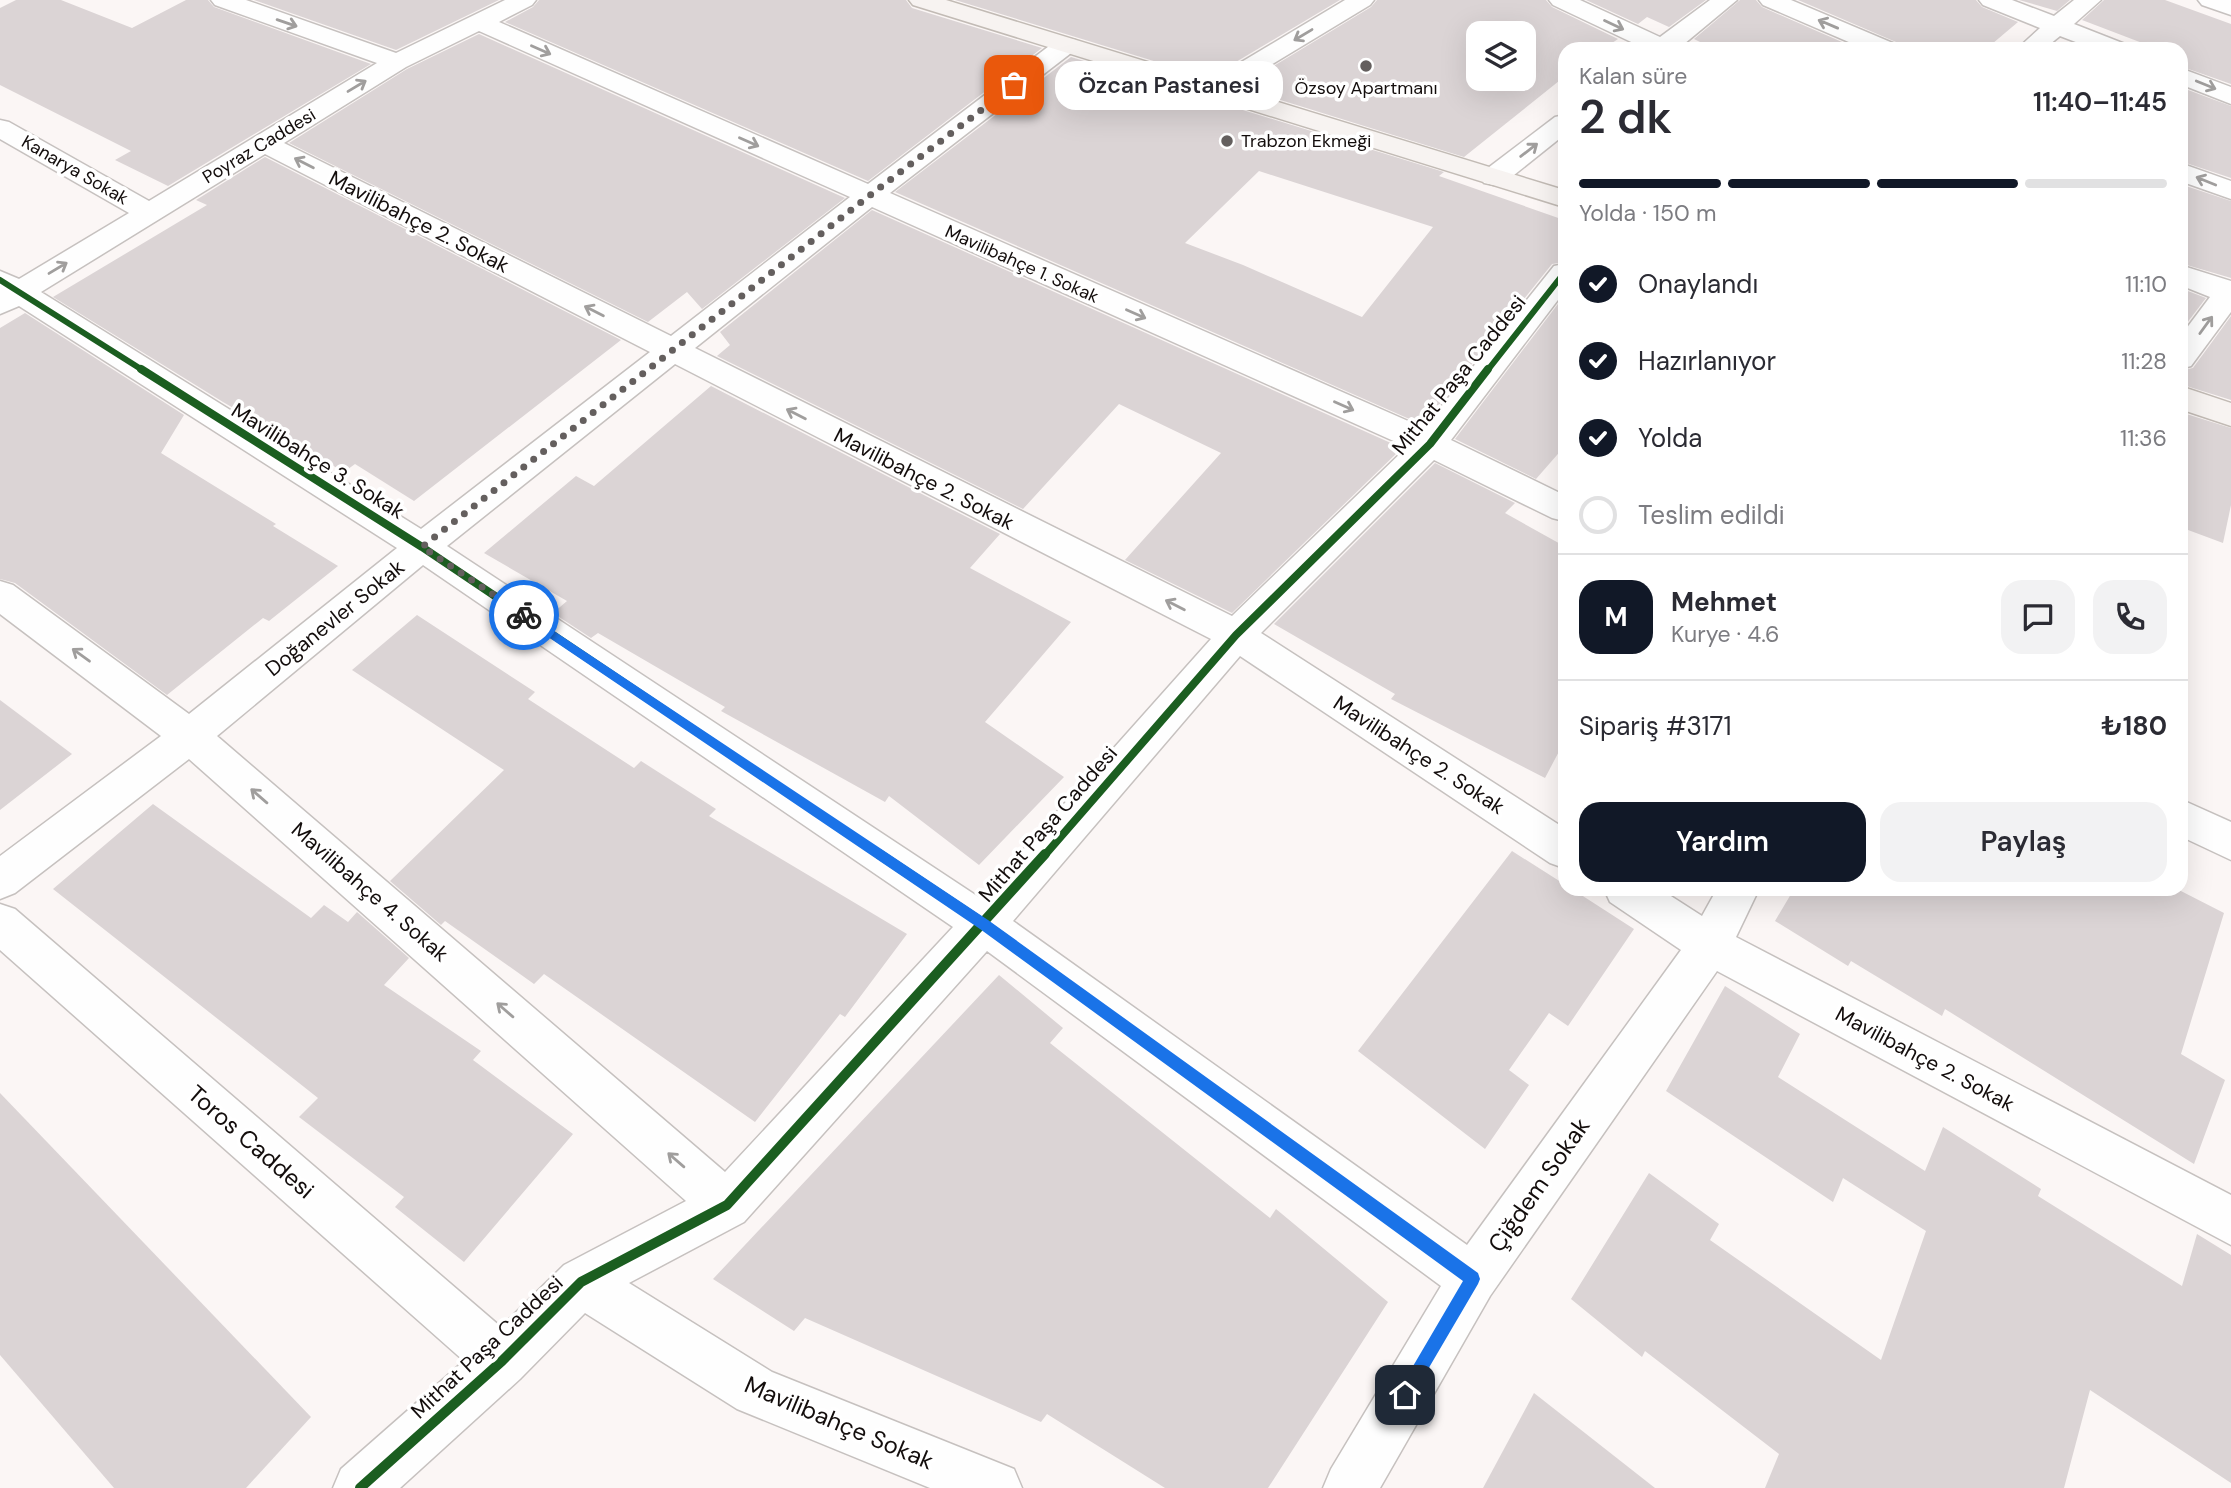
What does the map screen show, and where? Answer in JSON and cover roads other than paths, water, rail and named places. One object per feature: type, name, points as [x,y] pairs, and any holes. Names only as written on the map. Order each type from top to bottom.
[{"type":"main road","points":[[921,0],[1558,197]]},
{"type":"main road","points":[[2188,400],[2231,415]]},
{"type":"street","points":[[223,0],[397,62]]},
{"type":"street","name":"Poyraz Caddesi","points":[[6,293],[149,213],[397,62],[524,0]]},
{"type":"street","points":[[1212,90],[1362,0]]},
{"type":"street","points":[[1562,0],[1650,42]]},
{"type":"street","points":[[1670,42],[1725,0]]},
{"type":"street","points":[[1771,0],[1870,42]]},
{"type":"street","points":[[1991,0],[2098,42]]},
{"type":"street","points":[[2038,42],[2089,0]]},
{"type":"street","points":[[2210,0],[2231,8]]},
{"type":"street","name":"Mavilibahçe 1. Sokak","points":[[479,22],[1430,444],[1558,506]]},
{"type":"street","name":"Doğanevler Sokak","points":[[0,880],[190,736],[422,547],[1066,45]]},
{"type":"street","points":[[2188,78],[2231,96]]},
{"type":"street","points":[[1494,177],[1558,127]]},
{"type":"street","name":"Kanarya Sokak","points":[[0,128],[149,213]]},
{"type":"street","name":"Mavilibahçe 2. Sokak","points":[[264,143],[1236,635],[1558,846]]},
{"type":"street","points":[[2188,174],[2231,191]]},
{"type":"street","points":[[2188,277],[2230,292],[2188,348]]},
{"type":"street","name":"Mithat Paşa Caddesi","points":[[360,1488],[502,1361],[581,1282],[727,1205],[984,925],[1236,635],[1430,444],[1558,281]]},
{"type":"street","name":"Mavilibahçe 3. Sokak","points":[[6,293],[422,547],[984,925],[1473,1279]]},
{"type":"street","name":"Mavilibahçe 4. Sokak","points":[[0,595],[190,736],[727,1205]]},
{"type":"street","points":[[2188,820],[2231,842]]},
{"type":"street","name":"Mavilibahçe 2. Sokak","points":[[1636,896],[1710,945],[2231,1221]]},
{"type":"street","name":"Çiğdem Sokak","points":[[1350,1488],[1473,1279],[1710,945],[1734,896]]},
{"type":"street","name":"Toros Caddesi","points":[[0,923],[502,1361]]},
{"type":"street","name":"Mavilibahçe Sokak","points":[[581,1282],[755,1391],[995,1488]]},
{"type":"place","name":"Özsoy Apartmanı","points":[[1366,66]]},
{"type":"place","name":"Özcan Pastanesi","points":[[1014,85]]},
{"type":"place","name":"Trabzon Ekmeği","points":[[1227,141]]}]
